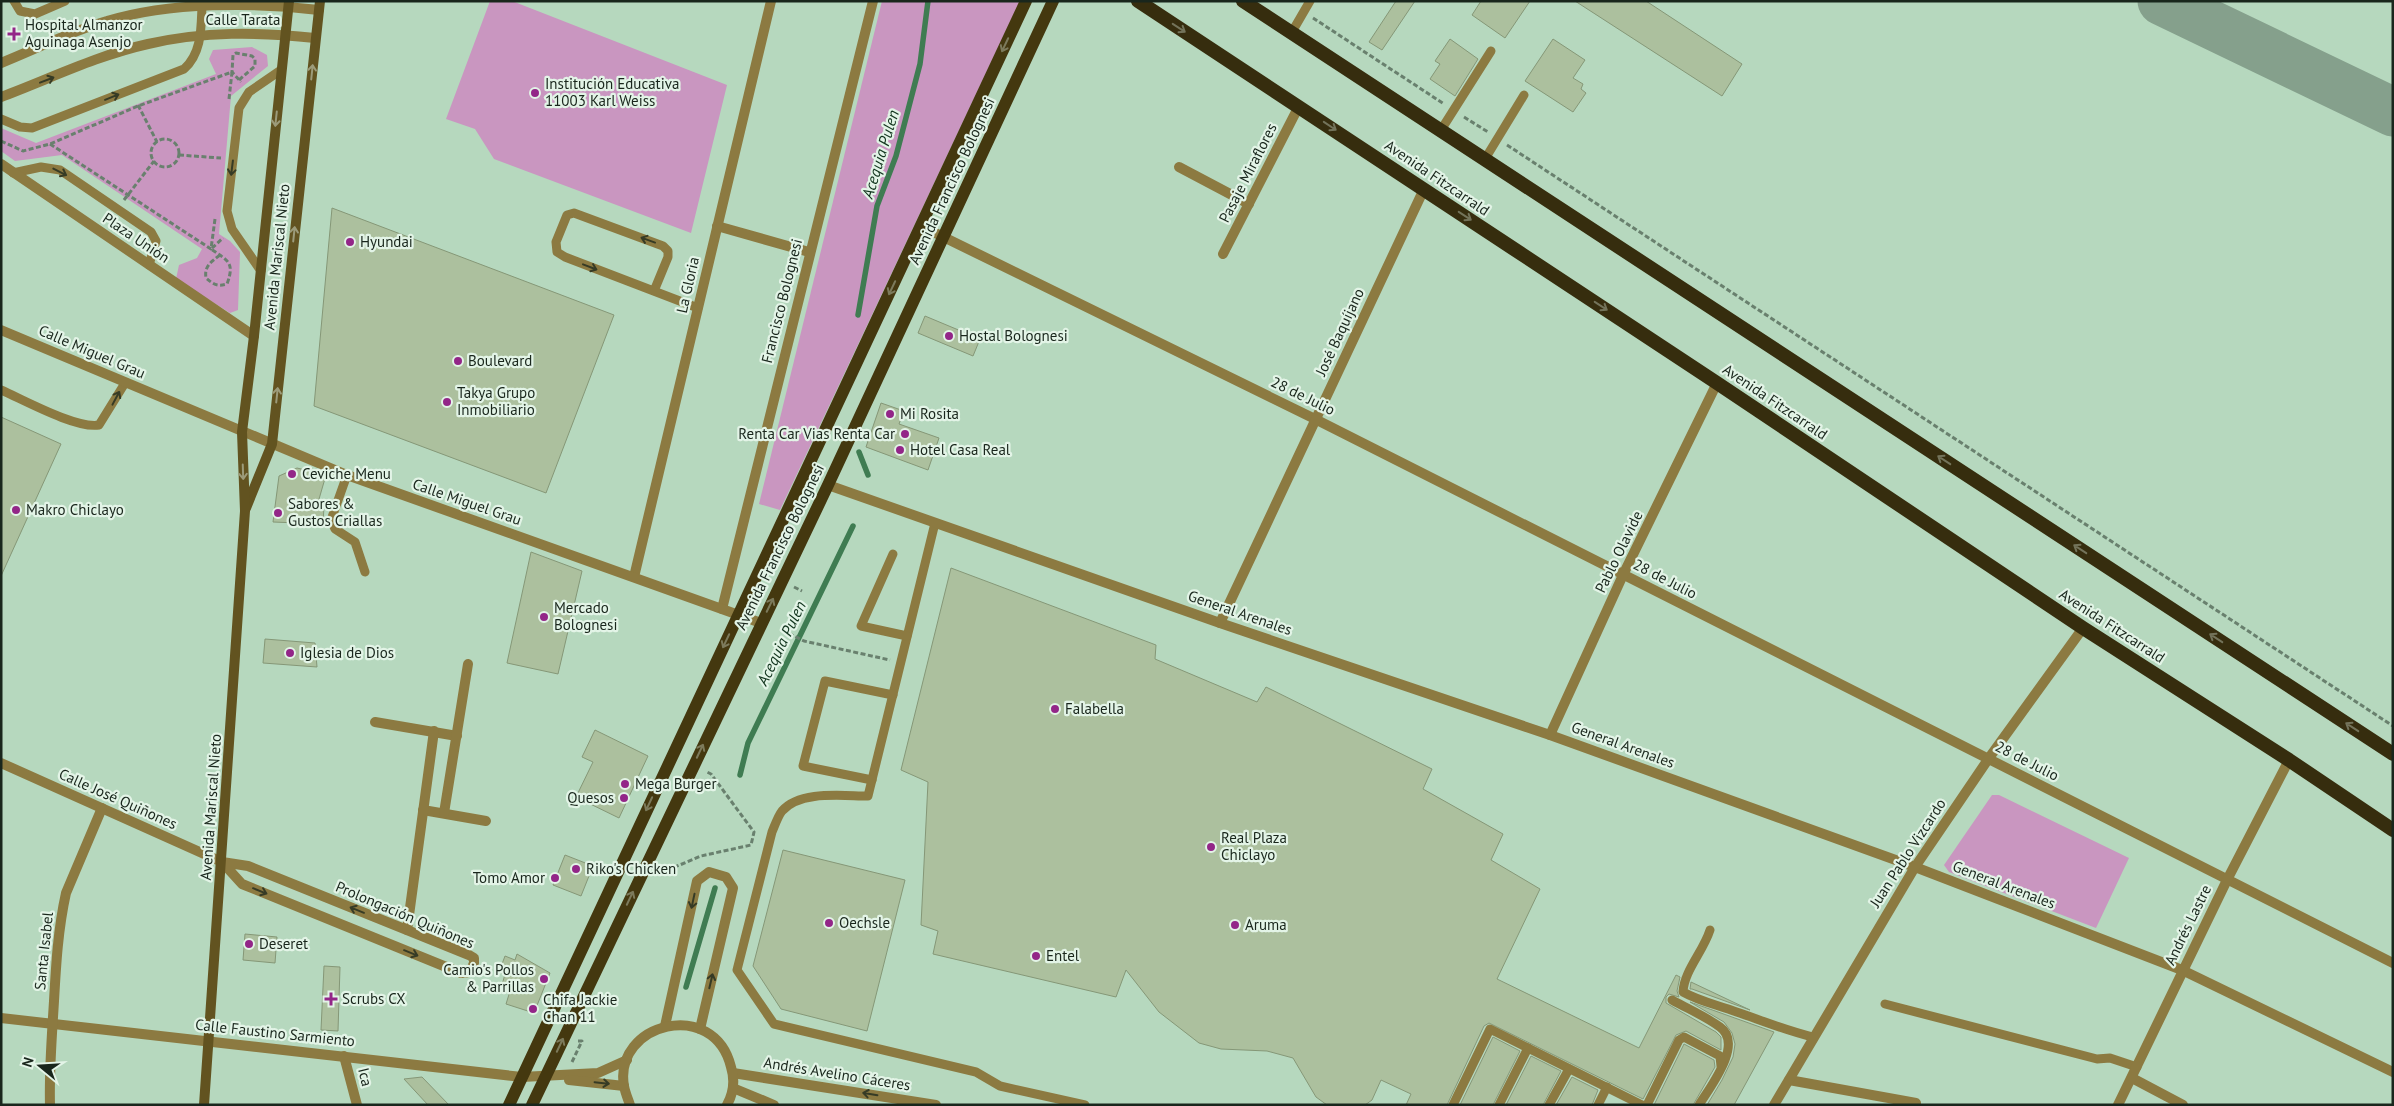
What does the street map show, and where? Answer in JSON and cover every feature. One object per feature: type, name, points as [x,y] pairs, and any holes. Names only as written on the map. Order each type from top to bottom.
[{"type":"highway","name":"Avenida Fitzcarrald","points":[[1138,1],[1717,382],[2083,628],[2290,760],[2393,830]]},
{"type":"highway","points":[[1243,1],[2393,754]]},
{"type":"main road","name":"Avenida Francisco Bolognesi","points":[[509,1105],[1026,1]]},
{"type":"main road","name":"Avenida Francisco Bolognesi","points":[[532,1105],[828,486],[1053,1]]},
{"type":"main road","name":"Avenida Mariscal Nieto","points":[[204,1105],[245,511],[242,432],[289,4]]},
{"type":"main road","name":"Avenida Mariscal Nieto","points":[[245,511],[272,444],[320,6]]},
{"type":"street","name":"La Gloria","points":[[634,577],[771,1]]},
{"type":"street","name":"Francisco Bolognesi","points":[[722,609],[809,252],[873,1]]},
{"type":"street","name":"Calle Tarata","points":[[1,63],[107,21],[143,13],[227,4],[320,6]]},
{"type":"street","name":"Calle Tarata","points":[[1,97],[122,51],[149,44],[201,35],[285,35],[315,38]]},
{"type":"street","name":"Pasaje Miraflores","points":[[1223,254],[1299,106]]},
{"type":"street","name":"Plaza Unión","points":[[1,164],[254,336]]},
{"type":"street","points":[[1179,167],[1249,204]]},
{"type":"street","name":"José Baquíjano","points":[[1220,623],[1424,189]]},
{"type":"street","points":[[718,226],[809,252]]},
{"type":"street","name":"28 de Julio","points":[[921,226],[1315,419],[2393,963]]},
{"type":"street","name":"Calle Miguel Grau","points":[[1,330],[347,476],[761,623]]},
{"type":"street","name":"Pablo Olavide","points":[[1550,735],[1717,382]]},
{"type":"street","name":"General Arenales","points":[[828,486],[1220,623],[1550,735],[1915,867],[2182,970],[2393,1072]]},
{"type":"street","name":"Juan Pablo Vizcardo","points":[[1774,1105],[1915,867],[1988,758],[2083,628]]},
{"type":"street","points":[[444,813],[468,664]]},
{"type":"street","points":[[375,722],[457,736]]},
{"type":"street","points":[[407,930],[434,731]]},
{"type":"street","name":"Andrés Lastre","points":[[2118,1105],[2226,880],[2290,760]]},
{"type":"street","name":"Calle José Quiñones","points":[[1,763],[222,862]]},
{"type":"street","name":"Santa Isabel","points":[[50,1105],[52,1024],[58,945],[65,900],[102,808]]},
{"type":"street","points":[[423,810],[486,820]]},
{"type":"street","name":"Prolongación Quiñones","points":[[222,862],[248,866],[469,955],[474,958],[473,968],[470,972],[461,973],[242,884],[222,862]]},
{"type":"street","points":[[665,1026],[697,881],[709,872],[726,877],[733,888],[700,1029]]},
{"type":"street","name":"Calle Faustino Sarmiento","points":[[1,1018],[522,1077],[598,1073],[627,1060]]},
{"type":"street","points":[[630,1105],[624,1086],[627,1060],[636,1045],[649,1033],[665,1026],[683,1024],[700,1029],[712,1036],[722,1046],[733,1072],[733,1088],[727,1105]]},
{"type":"street","name":"Ica","points":[[344,1056],[356,1105]]},
{"type":"street","name":"Andrés Avelino Cáceres","points":[[733,1072],[936,1105]]},
{"type":"street","name":"Calle Faustino Sarmiento","points":[[545,1077],[624,1086]]},
{"type":"street","points":[[2132,1078],[2183,1105]]},
{"type":"street","points":[[1788,1080],[1916,1103]]},
{"type":"street","points":[[733,1088],[774,1105]]},
{"type":"lane","points":[[14,1],[20,11],[30,14],[65,1]]},
{"type":"lane","points":[[1292,32],[1310,1]]},
{"type":"lane","points":[[1,119],[20,127],[32,128],[184,69],[191,62],[201,35],[202,6]]},
{"type":"lane","points":[[1441,130],[1490,51]]},
{"type":"lane","points":[[261,271],[232,229],[227,211],[239,108],[250,92],[281,70]]},
{"type":"lane","points":[[1485,158],[1524,95]]},
{"type":"lane","points":[[13,173],[41,167],[60,170],[152,232],[155,249],[148,265]]},
{"type":"lane","points":[[654,291],[668,257],[668,251],[663,246],[574,213],[566,215],[556,242],[557,252],[561,255],[654,291],[698,308]]},
{"type":"lane","points":[[1,390],[76,423],[91,426],[99,425],[125,382]]},
{"type":"lane","points":[[347,476],[331,520],[335,529],[355,542],[365,572]]},
{"type":"lane","points":[[935,523],[868,796],[807,797],[796,799],[782,811],[772,832],[737,970],[774,1024],[976,1072],[1000,1086],[1044,1101],[1085,1105]]},
{"type":"lane","points":[[893,554],[861,626],[907,636]]},
{"type":"lane","points":[[872,780],[803,766],[826,680],[893,695]]},
{"type":"lane","points":[[1710,930],[1703,950],[1684,982],[1683,992],[1697,1000],[1731,1010],[1779,1029],[1813,1037]]},
{"type":"lane","points":[[1672,1000],[1721,1028],[1728,1036],[1729,1048],[1721,1068],[1699,1105]]},
{"type":"lane","points":[[1885,1004],[2096,1060],[2110,1058],[2137,1067]]},
{"type":"lane","points":[[1453,1105],[1490,1029],[1642,1105]]},
{"type":"lane","points":[[1647,1105],[1676,1044],[1684,1037],[1720,1056],[1721,1068]]},
{"type":"lane","points":[[1499,1105],[1528,1048]]},
{"type":"lane","points":[[1549,1105],[1569,1069]]},
{"type":"lane","points":[[1598,1105],[1607,1087]]},
{"type":"path","points":[[1304,12],[2393,726]]},
{"type":"path","points":[[228,101],[233,55],[236,53],[252,56],[255,59],[255,66],[239,80]]},
{"type":"path","points":[[232,72],[250,92]]},
{"type":"path","points":[[1,141],[23,151],[50,144],[138,106],[232,72]]},
{"type":"path","points":[[130,90],[158,142]]},
{"type":"path","points":[[169,140],[178,148],[179,154],[173,165],[161,167],[154,161],[151,152],[158,142],[169,140]]},
{"type":"path","points":[[50,144],[212,249],[220,255],[228,261],[231,267],[227,284],[220,286],[213,284],[206,278],[204,271],[208,264],[220,255]]},
{"type":"path","points":[[221,167],[223,148]]},
{"type":"path","points":[[179,154],[233,159]]},
{"type":"path","points":[[116,208],[154,161]]},
{"type":"path","points":[[212,249],[216,212]]},
{"type":"path","points":[[212,249],[232,229]]},
{"type":"path","points":[[782,630],[804,641],[900,662]]},
{"type":"path","points":[[645,866],[663,872],[701,856],[752,845],[754,832],[741,813],[711,774],[693,765]]},
{"type":"shaded area","points":[[490,1],[512,1],[727,85],[691,233],[494,159],[475,129],[446,119]]},
{"type":"shaded area","points":[[882,1],[1020,1],[780,510],[759,504]]},
{"type":"shaded area","points":[[252,47],[267,55],[268,66],[231,96],[219,234],[230,241],[240,252],[238,310],[230,313],[176,279],[179,265],[197,258],[202,249],[62,155],[15,161],[1,151],[1,128],[36,143],[216,74],[209,59],[213,50]]},
{"type":"shaded area","points":[[1992,795],[1999,795],[2129,858],[2096,928],[1949,872],[1944,865]]},
{"type":"building","points":[[1396,1],[1415,1],[1382,50],[1369,42]]},
{"type":"building","points":[[1481,1],[1530,1],[1505,38],[1472,15]]},
{"type":"building","points":[[1575,1],[1646,1],[1742,64],[1722,96]]},
{"type":"building","points":[[1450,39],[1478,59],[1455,96],[1430,79],[1440,64],[1435,61]]},
{"type":"building","points":[[1553,39],[1585,60],[1573,78],[1583,84],[1581,89],[1586,93],[1573,112],[1525,81]]},
{"type":"building","name":"Boulevard","points":[[332,208],[614,315],[546,493],[314,406]]},
{"type":"building","name":"Hostal Bolognesi","points":[[925,316],[980,339],[973,356],[918,333]]},
{"type":"building","points":[[881,403],[904,411],[899,424],[939,438],[928,470],[866,447]]},
{"type":"building","name":"Makro Chiclayo","points":[[1,417],[61,444],[1,576]]},
{"type":"building","points":[[297,468],[326,475],[317,506],[324,506],[323,524],[273,522],[279,476]]},
{"type":"building","name":"Mercado Bolognesi","points":[[531,552],[582,571],[558,674],[507,663]]},
{"type":"building","name":"Real Plaza Chiclayo","points":[[951,568],[1156,645],[1155,659],[1257,702],[1266,687],[1432,769],[1423,789],[1503,834],[1491,860],[1540,889],[1497,979],[1639,1048],[1676,975],[1680,977],[1677,991],[1679,997],[1669,994],[1666,997],[1666,1003],[1716,1032],[1721,1037],[1721,1050],[1686,1031],[1676,1035],[1643,1099],[1489,1023],[1484,1026],[1447,1105],[1406,1105],[1411,1094],[1381,1080],[1372,1100],[1365,1105],[1327,1105],[1316,1097],[1293,1058],[1267,1051],[1221,1049],[1199,1043],[1159,1012],[1126,970],[1116,997],[933,954],[938,931],[921,925],[928,782],[901,770]]},
{"type":"building","name":"Iglesia de Dios","points":[[265,639],[315,643],[317,667],[263,663]]},
{"type":"building","points":[[595,730],[648,756],[619,818],[576,797],[593,762],[582,757]]},
{"type":"building","name":"Oechsle","points":[[783,850],[905,880],[867,1031],[781,1009],[753,966]]},
{"type":"building","points":[[565,855],[593,866],[581,896],[553,885]]},
{"type":"building","points":[[245,934],[277,937],[275,963],[243,960]]},
{"type":"building","points":[[517,954],[550,973],[534,1013],[506,1004],[511,988],[502,985],[505,974],[499,972],[505,956],[515,960]]},
{"type":"building","name":"Scrubs CX","points":[[324,966],[340,967],[338,1031],[321,1030]]},
{"type":"building","points":[[1691,982],[1750,1010],[1690,989]]},
{"type":"building","points":[[1690,1002],[1774,1032],[1734,1105],[1707,1105],[1733,1057],[1735,1044],[1732,1033],[1724,1022]]},
{"type":"building","points":[[1493,1037],[1520,1051],[1493,1105],[1460,1105]]},
{"type":"building","points":[[1684,1044],[1714,1060],[1715,1067],[1693,1105],[1654,1105]]},
{"type":"building","points":[[1531,1056],[1561,1071],[1543,1105],[1506,1105]]},
{"type":"building","points":[[422,1077],[449,1105],[428,1105],[404,1079]]},
{"type":"building","points":[[1572,1077],[1598,1090],[1592,1105],[1556,1105]]},
{"type":"waterway","name":"Acequia Pulen","points":[[858,315],[877,206],[896,156],[920,64],[928,1]]},
{"type":"waterway","name":"Acequia Pulen","points":[[859,452],[868,475]]},
{"type":"waterway","name":"Acequia Pulen","points":[[740,775],[748,743],[853,526]]},
{"type":"waterway","name":"Acequia Pulen","points":[[686,987],[715,888]]},
{"type":"taxiway","points":[[2162,1],[2393,112]]},
{"type":"place","name":"Hospital Almanzor Aguinaga Asenjo","points":[[14,34]]},
{"type":"place","name":"Institución Educativa 11003 Karl Weiss","points":[[535,93]]},
{"type":"place","name":"Hyundai","points":[[350,242]]},
{"type":"place","name":"Hostal Bolognesi","points":[[949,336]]},
{"type":"place","name":"Boulevard","points":[[458,361]]},
{"type":"place","name":"Takya Grupo Inmobiliario","points":[[447,402]]},
{"type":"place","name":"Mi Rosita","points":[[890,414]]},
{"type":"place","name":"Renta Car Vias Renta Car","points":[[905,434]]},
{"type":"place","name":"Hotel Casa Real","points":[[900,450]]},
{"type":"place","name":"Ceviche Menu","points":[[292,474]]},
{"type":"place","name":"Makro Chiclayo","points":[[16,510]]},
{"type":"place","name":"Sabores & Gustos Criallas","points":[[278,513]]},
{"type":"place","name":"Mercado Bolognesi","points":[[544,617]]},
{"type":"place","name":"Iglesia de Dios","points":[[290,653]]},
{"type":"place","name":"Falabella","points":[[1055,709]]},
{"type":"place","name":"Mega Burger","points":[[625,784]]},
{"type":"place","name":"Quesos","points":[[624,798]]},
{"type":"place","name":"Real Plaza Chiclayo","points":[[1211,847]]},
{"type":"place","name":"Riko's Chicken","points":[[576,869]]},
{"type":"place","name":"Tomo Amor","points":[[555,878]]},
{"type":"place","name":"Oechsle","points":[[829,923]]},
{"type":"place","name":"Aruma","points":[[1235,925]]},
{"type":"place","name":"Deseret","points":[[249,944]]},
{"type":"place","name":"Entel","points":[[1036,956]]},
{"type":"place","name":"Camio's Pollos & Parrillas","points":[[544,979]]},
{"type":"place","name":"Scrubs CX","points":[[331,999]]},
{"type":"place","name":"Chifa Jackie Chan 11","points":[[533,1009]]}]
